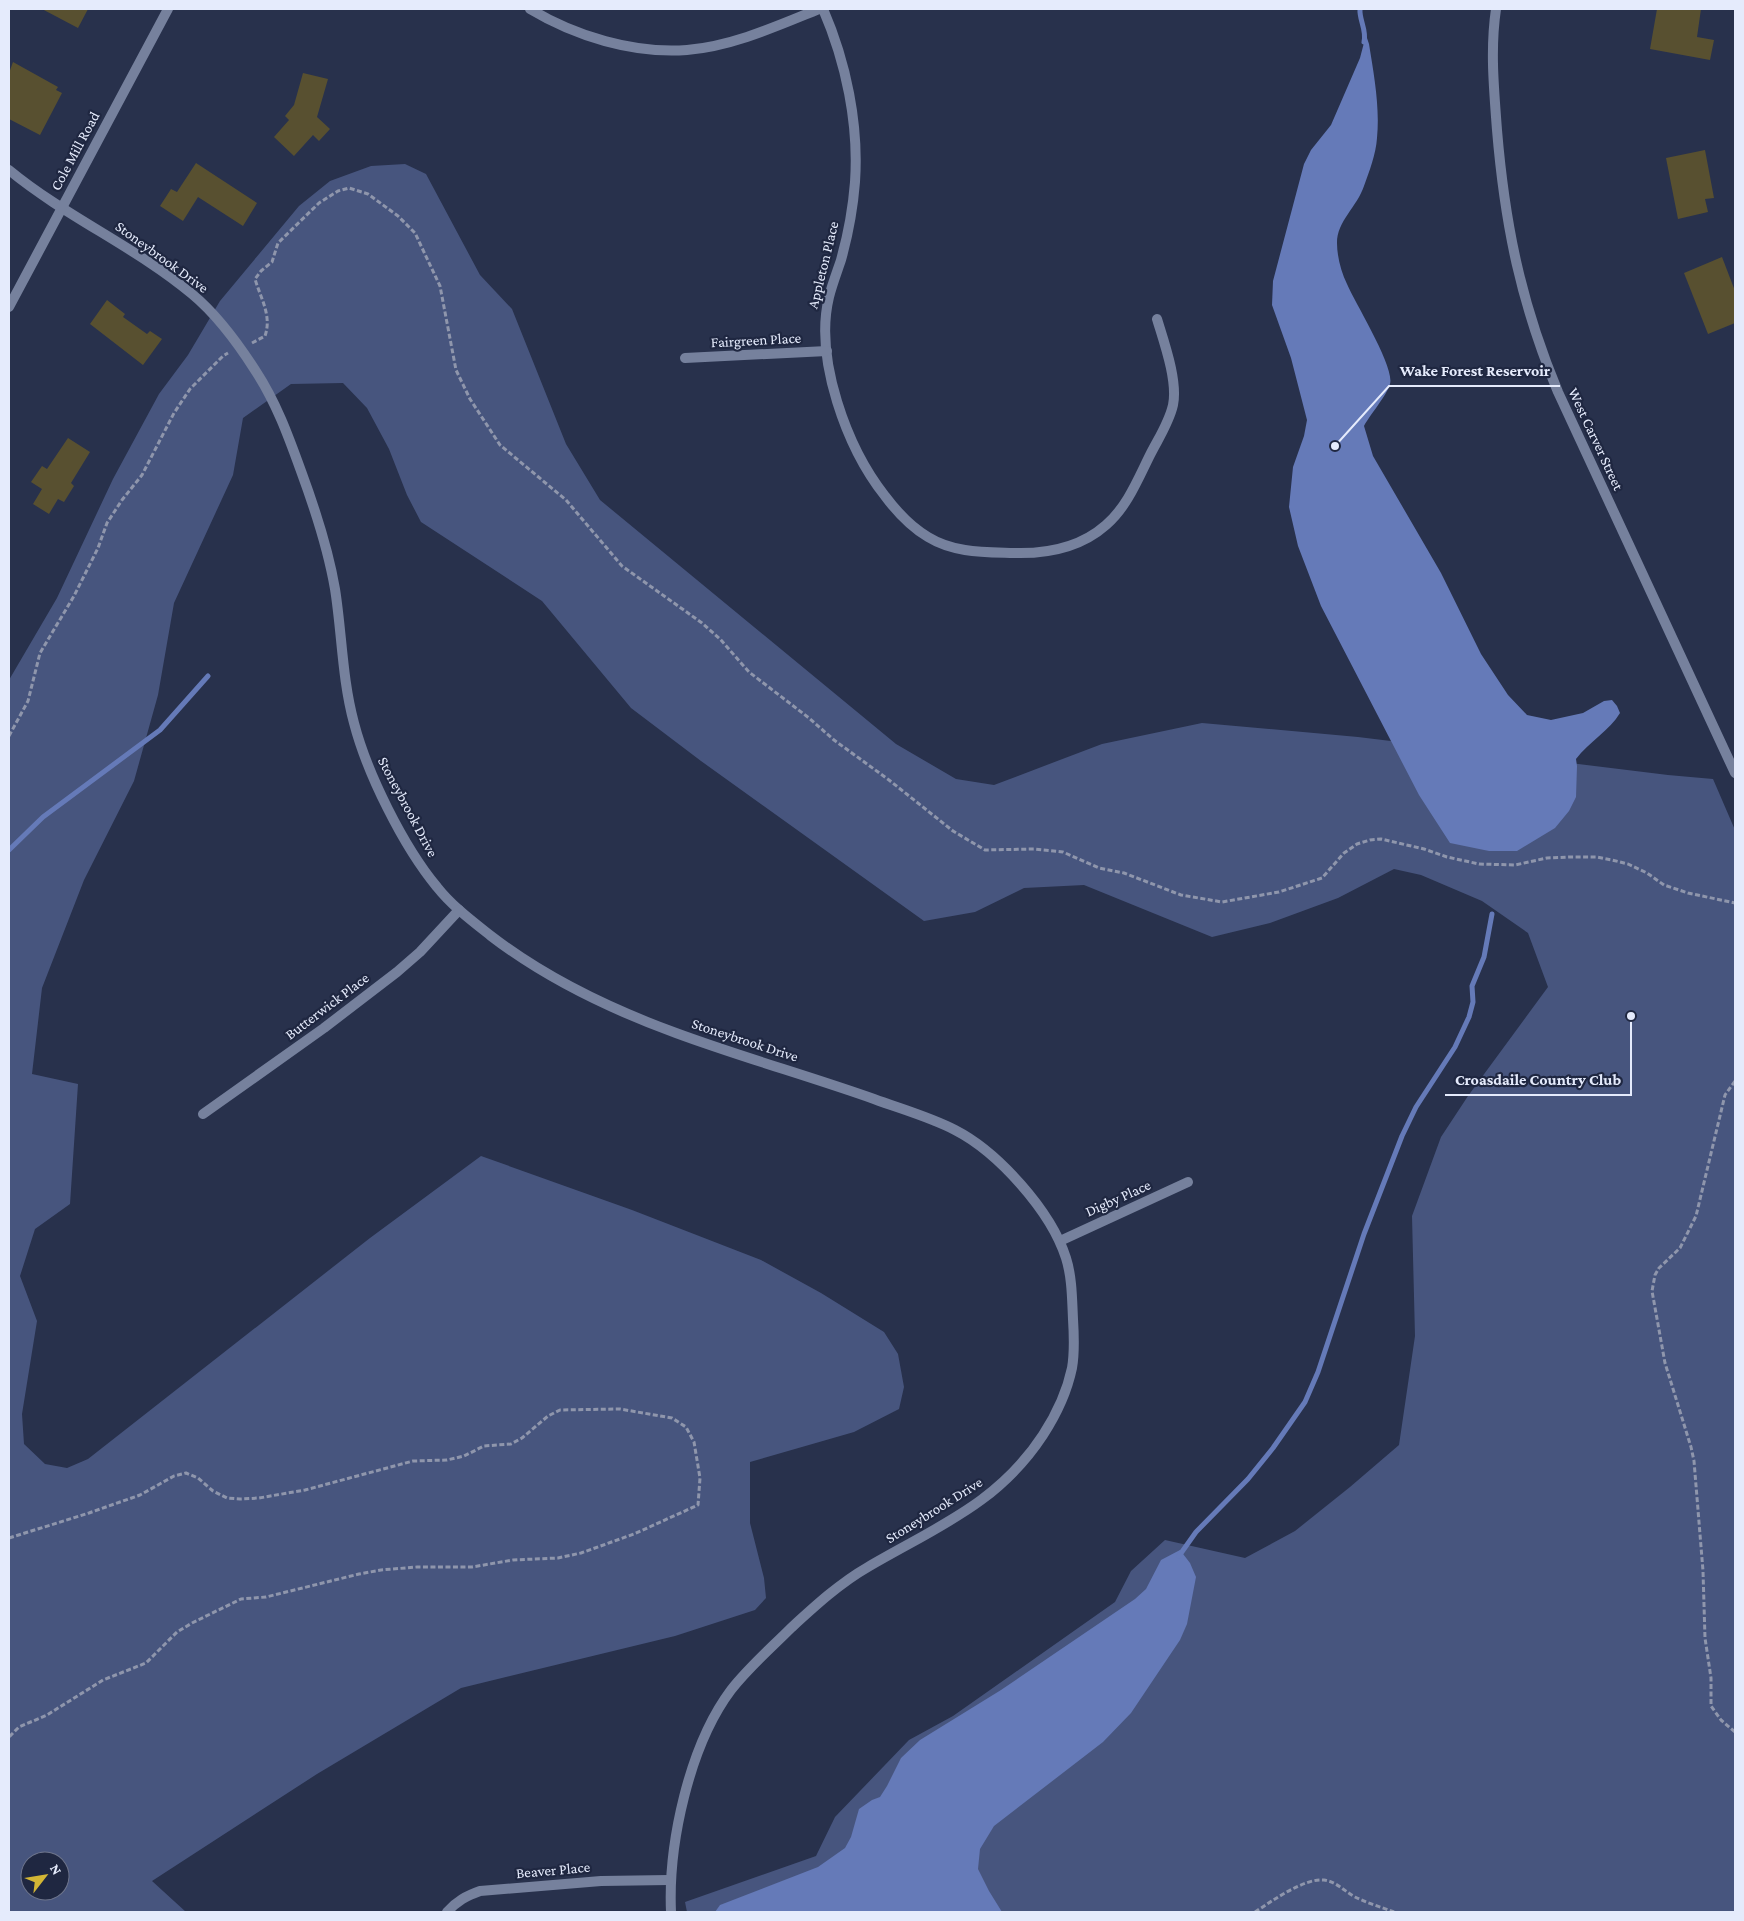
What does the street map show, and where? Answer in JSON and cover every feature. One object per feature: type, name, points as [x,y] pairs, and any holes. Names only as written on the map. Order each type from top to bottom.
[{"type":"street","name":"Cole Mill Road","points":[[9,307],[168,9]]},
{"type":"street","points":[[530,9],[572,30],[607,41],[649,50],[688,50],[718,44],[776,27],[819,9]]},
{"type":"street","name":"Appleton Place","points":[[823,9],[839,51],[845,79],[853,125],[855,160],[855,183],[847,235],[825,316],[827,351],[834,389],[846,426],[856,448],[884,495],[914,528],[946,546],[988,554],[1043,553],[1074,544],[1104,527],[1126,502],[1165,426],[1173,404],[1170,370],[1157,318]]},
{"type":"street","name":"West Carver Street","points":[[1496,9],[1492,62],[1500,159],[1512,250],[1530,319],[1558,392],[1735,773]]},
{"type":"street","name":"Stoneybrook Drive","points":[[9,170],[26,185],[114,240],[192,294],[210,311],[253,366],[281,416],[325,540],[336,595],[346,684],[352,717],[360,745],[383,798],[412,850],[436,886],[459,910],[507,948],[558,981],[607,1005],[677,1034],[756,1061],[816,1078],[958,1131],[980,1146],[1014,1177],[1040,1208],[1060,1241],[1070,1274],[1075,1344],[1072,1367],[1065,1391],[1048,1426],[1029,1456],[997,1488],[951,1520],[842,1584],[806,1615],[750,1669],[730,1692],[712,1720],[697,1756],[680,1820],[669,1880],[671,1912]]},
{"type":"street","name":"Fairgreen Place","points":[[685,358],[827,351]]},
{"type":"street","name":"Butterwick Place","points":[[203,1114],[324,1028],[397,972],[420,952],[459,910]]},
{"type":"street","name":"Digby Place","points":[[1060,1241],[1188,1182]]},
{"type":"street","name":"Beaver Place","points":[[447,1912],[456,1902],[467,1895],[480,1891],[592,1882],[669,1880]]},
{"type":"path","points":[[9,736],[28,701],[40,653],[74,596],[98,548],[107,523],[142,475],[174,412],[190,389],[223,356],[265,336],[268,328],[268,317],[255,279],[260,271],[272,262],[278,243],[319,203],[338,191],[349,188],[368,194],[398,216],[415,233],[440,286],[456,370],[470,399],[500,445],[566,500],[622,566],[702,623],[720,639],[749,672],[809,718],[834,740],[889,780],[952,832],[985,850],[1034,849],[1063,852],[1099,868],[1124,873],[1181,895],[1222,902],[1279,892],[1322,878],[1344,853],[1357,844],[1381,839],[1479,864],[1515,865],[1547,858],[1570,857],[1612,860],[1628,864],[1647,873],[1664,885],[1688,893],[1735,904]]},
{"type":"path","points":[[1735,1081],[1725,1095],[1696,1216],[1680,1248],[1655,1275],[1652,1291],[1665,1362],[1692,1454],[1703,1570],[1705,1638],[1711,1678],[1711,1706],[1721,1720],[1735,1732]]},
{"type":"path","points":[[9,1538],[90,1513],[140,1495],[174,1476],[186,1474],[198,1478],[213,1491],[227,1498],[240,1500],[305,1490],[413,1461],[447,1460],[464,1456],[484,1446],[511,1444],[528,1434],[548,1416],[560,1410],[620,1409],[672,1418],[686,1427],[694,1442],[700,1478],[698,1505],[634,1534],[581,1553],[558,1558],[514,1560],[472,1567],[417,1567],[381,1570],[266,1597],[241,1599],[192,1622],[177,1632],[146,1663],[103,1680],[47,1715],[19,1727],[9,1737]]},
{"type":"path","points":[[1255,1912],[1292,1890],[1309,1882],[1323,1880],[1336,1883],[1355,1897],[1394,1912]]},
{"type":"shaded area","points":[[1366,35],[1376,91],[1378,126],[1376,144],[1372,163],[1361,194],[1340,228],[1337,243],[1341,269],[1351,293],[1381,350],[1390,376],[1388,389],[1364,426],[1373,456],[1441,573],[1481,654],[1508,695],[1527,715],[1551,720],[1583,713],[1604,701],[1612,700],[1620,713],[1611,725],[1576,759],[1576,797],[1569,811],[1555,828],[1517,851],[1489,851],[1450,843],[1419,795],[1321,606],[1298,546],[1289,507],[1293,467],[1304,436],[1307,420],[1291,358],[1272,305],[1273,281],[1304,164],[1311,150],[1331,125],[1360,58]]},
{"type":"shaded area","points":[[405,164],[426,174],[480,275],[512,309],[566,444],[600,500],[896,744],[956,779],[994,785],[1102,744],[1202,723],[1358,737],[1713,779],[1735,830],[1735,1912],[687,1912],[685,1902],[816,1856],[835,1817],[909,1740],[953,1716],[1115,1602],[1131,1571],[1165,1540],[1245,1558],[1295,1531],[1399,1445],[1415,1336],[1412,1216],[1441,1137],[1468,1096],[1548,987],[1528,933],[1482,901],[1421,875],[1394,869],[1338,898],[1270,923],[1212,937],[1084,885],[1024,888],[975,912],[924,921],[701,761],[631,708],[542,601],[421,522],[407,495],[389,449],[367,408],[343,383],[291,384],[243,418],[233,475],[174,603],[158,695],[134,781],[84,880],[42,988],[32,1074],[78,1084],[70,1204],[35,1229],[20,1276],[37,1321],[22,1414],[24,1444],[45,1464],[67,1468],[88,1459],[370,1238],[481,1156],[632,1210],[761,1260],[821,1293],[884,1332],[898,1354],[904,1387],[899,1409],[854,1432],[750,1462],[750,1523],[764,1578],[766,1598],[755,1610],[675,1636],[461,1688],[317,1774],[152,1881],[186,1912],[9,1912],[9,680],[57,598],[113,479],[159,394],[188,355],[220,301],[299,206],[330,181],[371,166]]},
{"type":"shaded area","points":[[1180,1550],[1190,1563],[1196,1577],[1187,1624],[1180,1640],[1131,1713],[1103,1742],[994,1826],[980,1849],[978,1869],[1002,1912],[715,1912],[720,1905],[818,1867],[845,1848],[851,1837],[859,1809],[880,1797],[901,1758],[920,1740],[1001,1690],[1135,1599],[1146,1589],[1161,1560]]},
{"type":"building","points":[[42,9],[88,9],[78,28]]},
{"type":"building","points":[[1657,9],[1701,9],[1697,37],[1714,40],[1710,60],[1650,49]]},
{"type":"building","points":[[13,62],[58,87],[56,90],[62,93],[40,135],[9,119],[9,73]]},
{"type":"building","points":[[303,73],[328,79],[317,117],[330,129],[319,141],[313,135],[294,156],[274,137],[289,120],[285,116],[294,105]]},
{"type":"building","points":[[1705,150],[1714,198],[1705,199],[1708,212],[1678,219],[1666,158]]},
{"type":"building","points":[[196,163],[257,203],[243,226],[198,197],[183,221],[160,206],[171,189],[177,192]]},
{"type":"building","points":[[1722,257],[1735,291],[1735,323],[1708,334],[1684,273]]},
{"type":"building","points":[[107,300],[125,314],[123,317],[147,334],[150,331],[162,339],[143,365],[90,324]]},
{"type":"building","points":[[68,438],[90,452],[71,483],[74,486],[64,502],[58,499],[49,514],[33,504],[42,489],[31,482],[42,466],[47,469]]},
{"type":"waterway","points":[[1360,9],[1364,42]]},
{"type":"waterway","points":[[9,850],[43,817],[160,730],[208,676]]},
{"type":"waterway","points":[[1179,1556],[1196,1532],[1248,1479],[1273,1448],[1305,1402],[1318,1372],[1364,1234],[1402,1136],[1416,1107],[1455,1047],[1469,1017],[1473,1002],[1472,986],[1484,957],[1492,914]]},
{"type":"place","name":"Wake Forest Reservoir","points":[[1335,446]]},
{"type":"place","name":"Croasdaile Country Club","points":[[1631,1016]]}]
